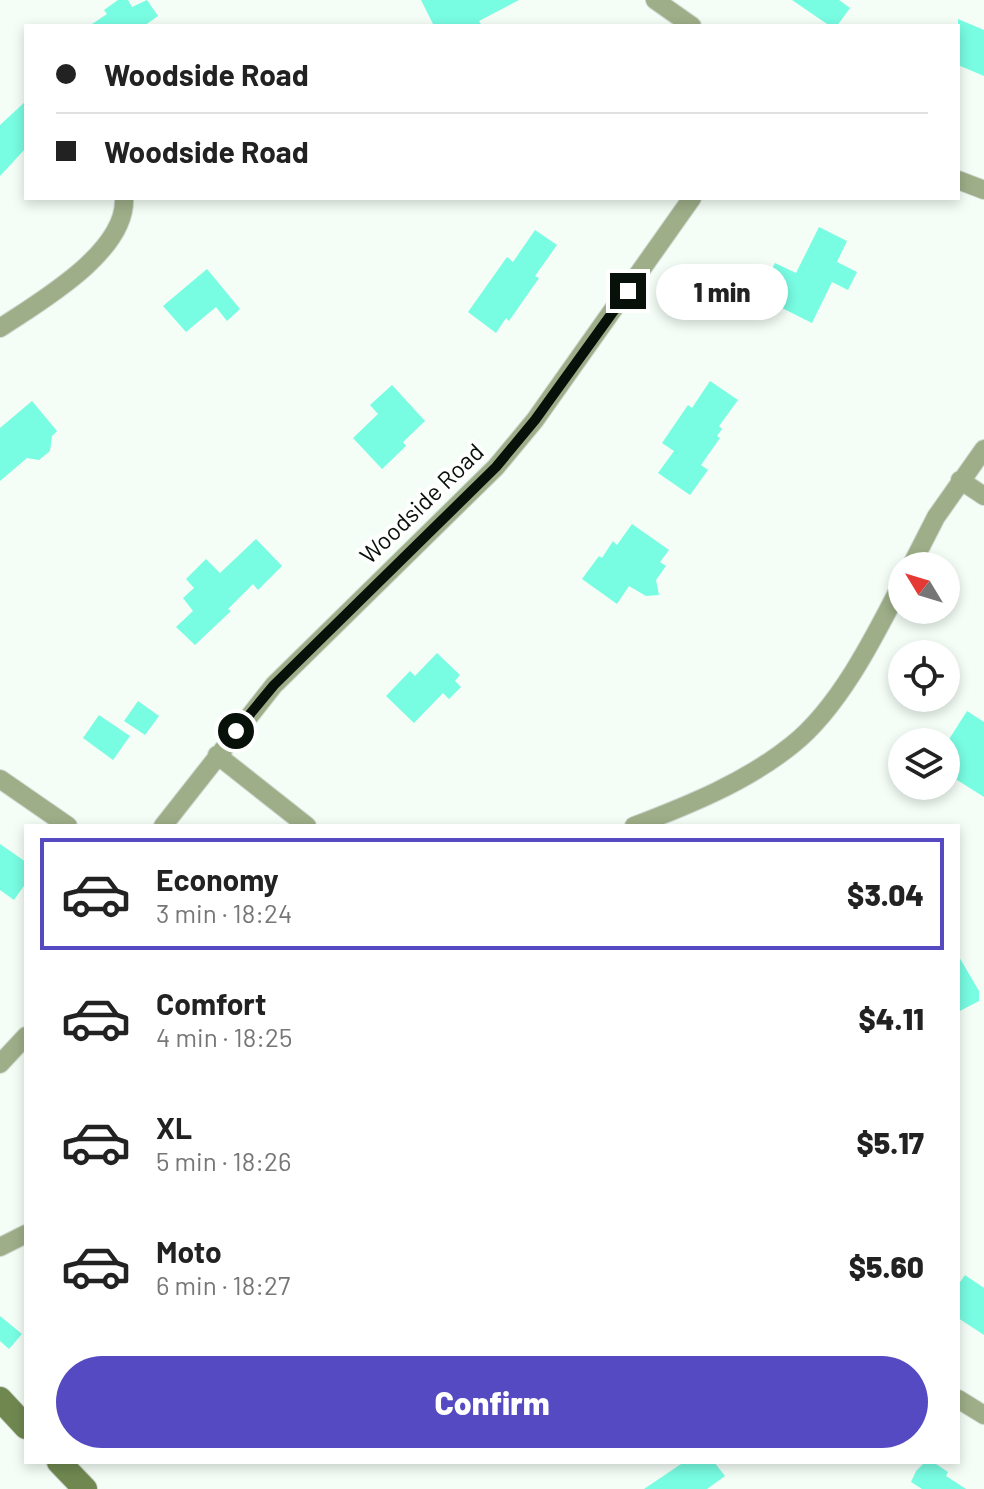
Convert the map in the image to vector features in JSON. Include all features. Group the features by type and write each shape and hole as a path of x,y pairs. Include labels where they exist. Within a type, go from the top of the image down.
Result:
{"street":[{"path":"655,0 689,24"},
{"path":"960,181 984,190"},
{"path":"0,328 89,266 117,227 124,200"},
{"name":"Woodside Road","path":"165,824 274,685 496,467 535,420 691,200"},
{"path":"918,552 960,480 981,458"},
{"path":"960,480 984,496"},
{"path":"639,824 686,806 754,772 792,745 813,725 868,651 888,611"},
{"path":"217,755 304,824"},
{"path":"0,779 65,824"},
{"path":"0,1064 24,1038"},
{"path":"0,1247 24,1235"},
{"path":"0,1399 24,1425"},
{"path":"960,1400 984,1415"},
{"path":"61,1464 85,1489"}],"building":[{"path":"118,0 128,0 132,7 147,0 158,16 147,24 92,24 107,14 104,10"},
{"path":"421,0 519,0 479,21 481,24 433,24"},
{"path":"792,0 839,0 850,8 838,24 827,24"},
{"path":"958,19 984,30 984,76 960,66"},
{"path":"24,103 24,150 0,176 0,125"},
{"path":"819,227 847,241 837,262 857,272 848,290 832,282 812,323 758,296 775,263 796,273"},
{"path":"535,230 557,245 535,276 539,278 509,321 506,318 496,333 468,312 507,257 513,262"},
{"path":"207,269 240,309 227,321 216,307 186,332 163,306"},
{"path":"710,381 738,400 719,426 722,429 717,436 720,438 701,465 708,470 690,495 658,473 674,451 662,443 688,405 692,408"},
{"path":"392,385 425,421 403,442 406,446 382,469 353,438 378,414 370,405"},
{"path":"32,401 57,431 52,436 50,451 39,460 27,458 0,481 0,428"},
{"path":"632,524 669,550 660,562 666,566 656,580 659,595 646,596 629,586 617,604 582,579 613,541 617,545"},
{"path":"256,539 282,566 258,590 253,584 228,609 231,611 195,645 176,627 193,611 183,598 194,588 186,579 206,559 220,573"},
{"path":"437,653 460,675 455,681 461,687 449,699 443,693 414,723 386,696 410,671 415,676"},
{"path":"138,701 159,716 145,735 124,721"},
{"path":"967,711 984,722 984,797 960,782 960,728 956,728"},
{"path":"99,715 130,736 113,760 83,738"},
{"path":"0,844 24,861 24,886 14,900 0,890"},
{"path":"960,958 979,991 979,1001 960,1011"},
{"path":"965,1275 984,1288 984,1335 960,1319 960,1282"},
{"path":"0,1316 22,1334 9,1349 0,1341"},
{"path":"681,1464 716,1464 725,1476 707,1489 644,1489"},
{"path":"923,1464 936,1464 948,1472 946,1476 966,1489 922,1489 911,1482"}],"route":[{"path":"236,731 274,685 496,467 535,420 628,291"}]}
